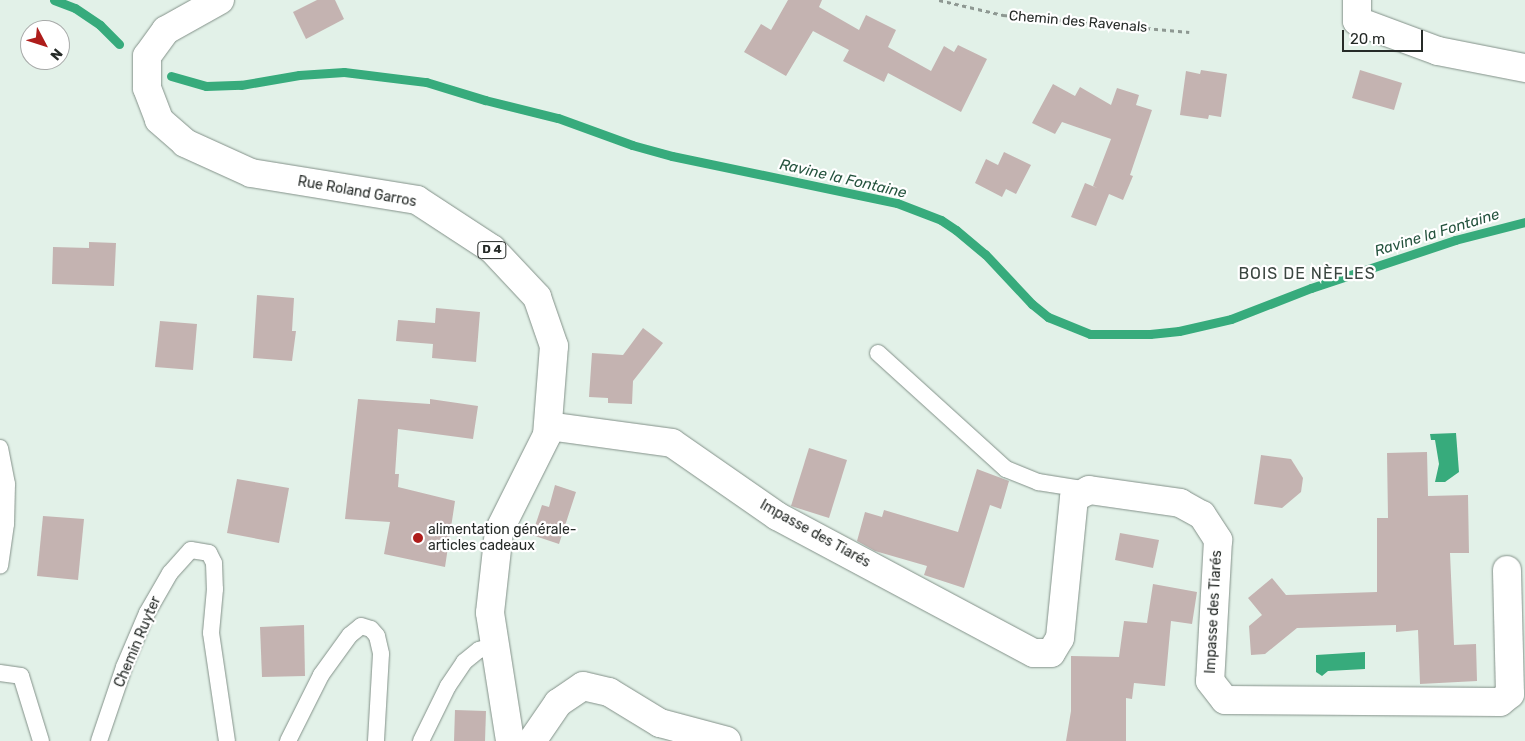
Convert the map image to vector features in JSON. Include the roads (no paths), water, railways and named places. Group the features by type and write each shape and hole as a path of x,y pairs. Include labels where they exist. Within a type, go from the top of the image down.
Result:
{"street":[{"name":"Rue Roland Garros","path":"220,0 166,30 147,56 147,88 159,120 185,143 252,173 417,200 492,249 537,297 554,346 547,435 499,531 490,613 510,741"},
{"path":"1356,0 1357,21 1438,51 1525,68"},
{"name":"Impasse des Tiarés","path":"548,426 672,443 777,516 1034,653 1051,653 1060,638 1074,498 1089,490 1180,503 1202,515 1218,540 1210,681 1225,700 1500,702 1510,694 1507,570"},
{"path":"532,741 558,704 584,686 609,692 660,723 727,741"}],"lane":[{"path":"878,353 1006,469 1038,482 1089,490"},
{"path":"0,448 7,484 6,524 0,566"},
{"name":"Chemin Ruyter","path":"99,741 124,667 147,613 170,573 191,550 209,553 214,563 215,589 211,633 227,741"},
{"path":"288,741 321,675 350,634 361,626 371,629 378,636 381,654 376,741"},
{"path":"421,741 448,686 464,662 479,650 495,645"},
{"path":"0,673 21,676 41,741"}],"waterway":[{"name":"Ravine la Fontaine","path":"54,0 75,8 100,25 119,44"},
{"name":"Ravine la Fontaine","path":"171,76 206,86 241,85 299,75 344,72 426,82 485,100 558,118 632,145 672,156 897,203 941,220 956,230 985,254 1032,304 1048,317 1090,334 1150,334 1179,331 1231,319 1311,288 1455,240 1525,222"}],"place":[{"name":"alimentation générale- articles cadeaux","path":"418,538"}],"district":[{"name":"BOIS DE NÈFLES","path":"1307,274"}]}
